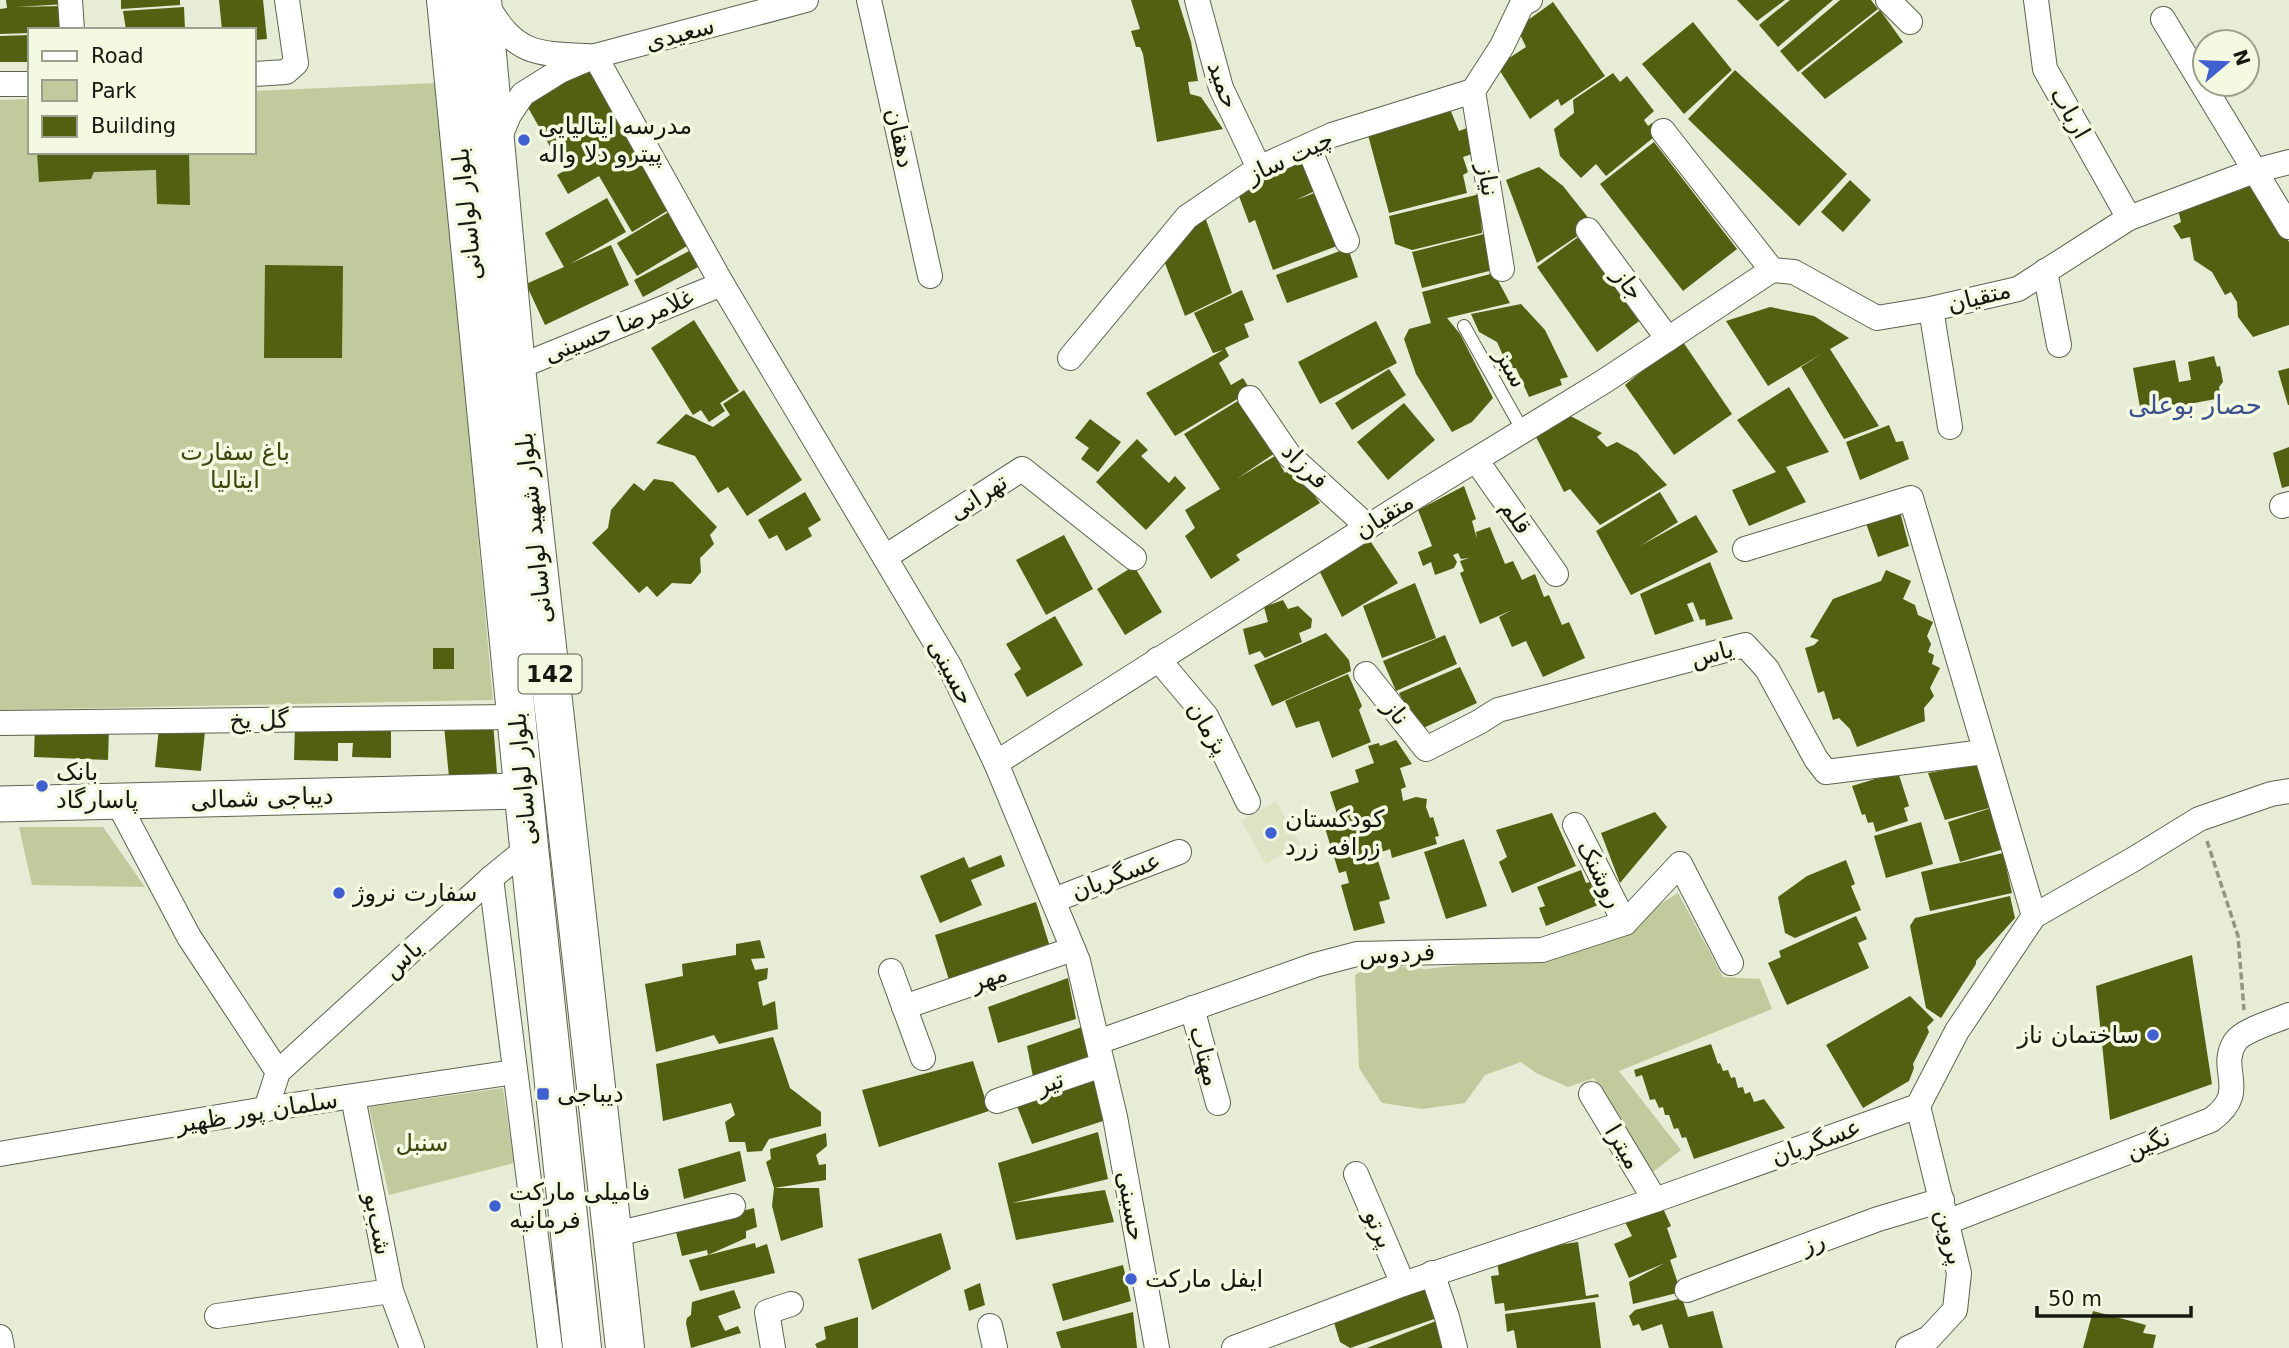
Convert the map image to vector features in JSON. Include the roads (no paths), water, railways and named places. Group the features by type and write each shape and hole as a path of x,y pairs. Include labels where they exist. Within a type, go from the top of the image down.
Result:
{"main road":[{"name":"بلوار لواسانی","path":"446,0 529,847 582,1348"},
{"name":"بلوار شهید لواسانی","path":"483,0 516,368 625,1348"},
{"name":"دیباجی شمالی","path":"0,804 524,791"}],"street":[{"path":"70,0 72,28"},
{"path":"256,74 286,72 296,63 287,0"},
{"name":"سعیدی","path":"483,0 500,28 528,48 548,54 595,56"},
{"name":"سعیدی","path":"496,145 509,115 523,94 546,78 595,56 806,0"},
{"name":"دهقان","path":"869,0 930,276"},
{"name":"حمید","path":"1197,0 1221,88 1259,167"},
{"path":"1888,0 1910,22"},
{"name":"ارباب","path":"2036,0 2045,69 2129,218"},
{"path":"1473,91 1502,46 1524,1"},
{"path":"2163,19 2289,227"},
{"name":"حسینی","path":"595,56 722,285 950,667 996,763 1073,949 1115,1117 1157,1348"},
{"path":"0,84 28,84"},
{"name":"چیت ساز","path":"1070,358 1187,217 1259,167 1332,135 1473,91"},
{"name":"نیاز","path":"1473,91 1502,269"},
{"path":"1663,131 1772,270"},
{"path":"1308,146 1346,241"},
{"name":"متقیان","path":"996,763 1368,527 1603,382 1772,270 1794,272 1877,318 1931,309 2018,289 2129,218 2254,171 2289,162"},
{"name":"جاز","path":"1588,230 1668,339"},
{"path":"2045,271 2059,345"},
{"name":"غلامرضا حسینی","path":"516,368 722,285"},
{"path":"1931,309 1950,427"},
{"name":"فرزاد","path":"1250,398 1289,455 1368,527"},
{"name":"قلم","path":"1476,460 1556,574"},
{"name":"تهرانی","path":"885,557 1023,469 1134,558"},
{"path":"1745,549 1911,498 2034,916"},
{"name":"یاس","path":"1426,749 1498,710 1745,645 1767,669 1816,759 1826,772 1984,752"},
{"name":"پژمان","path":"1158,659 1206,716 1248,802"},
{"name":"ناز","path":"1366,674 1426,749"},
{"name":"گل یخ","path":"0,723 518,717"},
{"path":"1918,1105 1957,1031 2034,916 2199,819 2271,794 2289,791"},
{"path":"118,803 189,937 278,1072 266,1110"},
{"name":"روشنک","path":"1575,825 1625,923"},
{"name":"یاس","path":"278,1072 491,878 529,847"},
{"name":"عسگریان","path":"1054,900 1179,852"},
{"name":"فردوس","path":"1100,1053 1192,1009 1315,965 1357,954 1542,950 1625,923 1680,864 1731,963"},
{"path":"491,878 550,1348"},
{"name":"مهر","path":"904,1007 1073,949"},
{"path":"891,971 923,1058"},
{"name":"مهتاب","path":"1192,1009 1218,1103"},
{"name":"نگین","path":"1944,1211 2211,1120 2225,1110 2231,1097 2230,1059 2235,1042 2246,1033 2289,1016"},
{"name":"تیر","path":"997,1101 1100,1053"},
{"name":"سلمان پور ظهیر","path":"0,1154 514,1072"},
{"name":"میترا","path":"1591,1094 1655,1200"},
{"name":"شب‌بو","path":"353,1097 391,1291 412,1348"},
{"name":"عسگریان","path":"1234,1348 1432,1273 1655,1200 1918,1105"},
{"name":"پروین","path":"1908,1348 1929,1338 1955,1310 1959,1273 1918,1105"},
{"name":"پرتو","path":"1356,1174 1402,1284"},
{"path":"612,1235 733,1206"},
{"name":"رز","path":"1687,1290 1878,1219 1944,1211"},
{"path":"1432,1273 1455,1348"},
{"path":"217,1316 391,1291"},
{"path":"773,1348 767,1312 791,1304"},
{"path":"0,1337 2,1348"}],"lane":[{"name":"سبز","path":"1464,326 1523,431"}],"place":[{"name":"مدرسه ایتالیایی پیترو دلا واله","path":"524,140"},
{"name":"بانک پاسارگاد","path":"42,786"},
{"name":"کودکستان زرافه زرد","path":"1271,833"},
{"name":"سفارت نروژ","path":"339,893"},
{"name":"ساختمان ناز","path":"2153,1035"},
{"name":"دیباجی","path":"543,1094"},
{"name":"فامیلی مارکت فرمانیه","path":"495,1206"},
{"name":"ایفل مارکت","path":"1131,1279"}],"district":[{"name":"حصار بوعلی","path":"2195,405"}],"park label":[{"name":"باغ سفارت ایتالیا","path":"235,466"},
{"name":"سنبل","path":"422,1143"}]}
